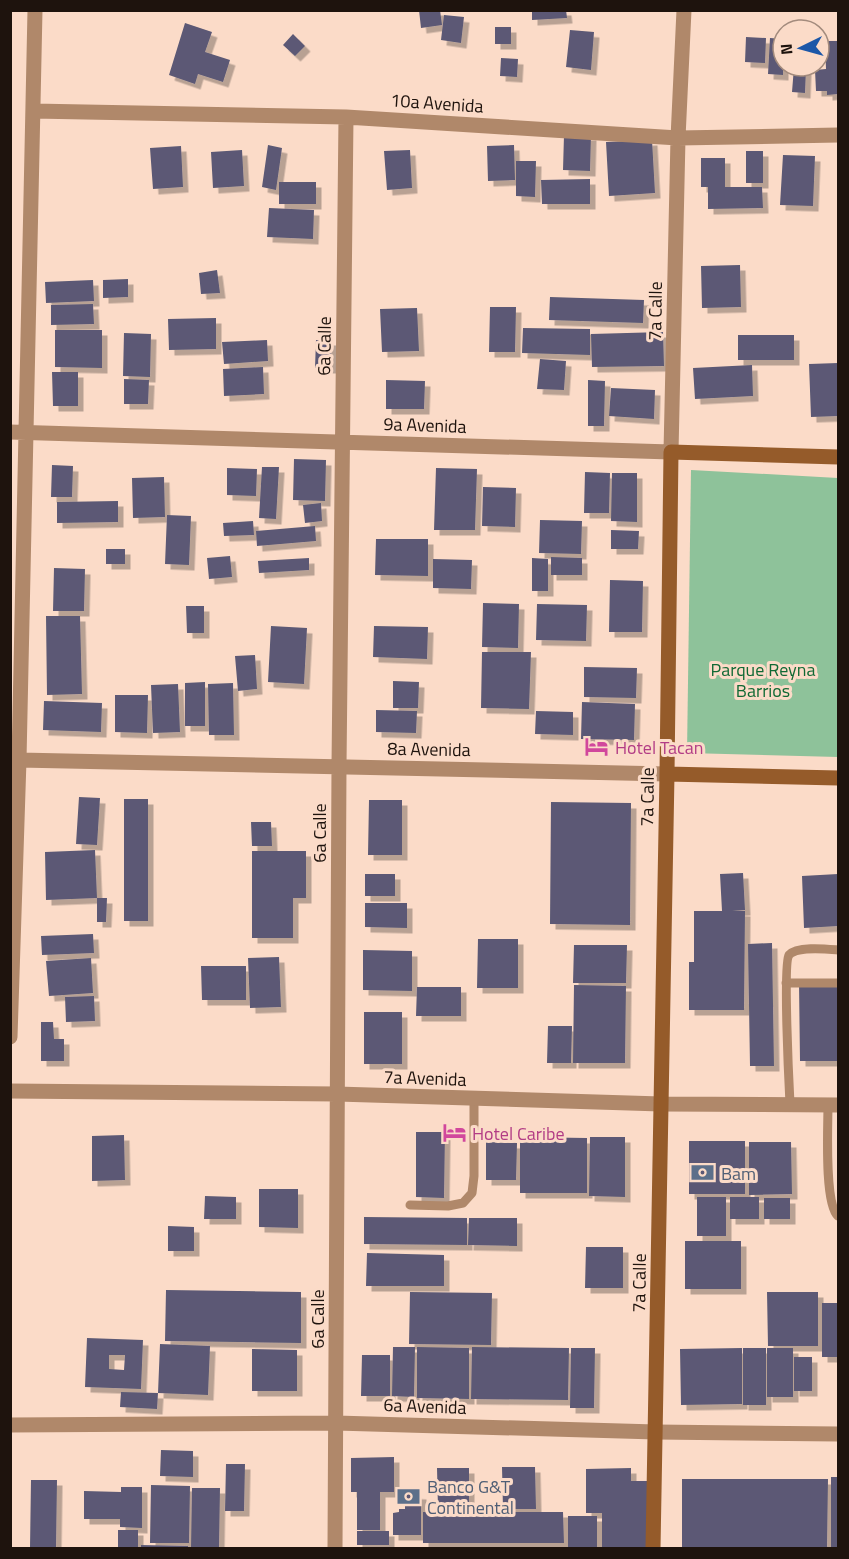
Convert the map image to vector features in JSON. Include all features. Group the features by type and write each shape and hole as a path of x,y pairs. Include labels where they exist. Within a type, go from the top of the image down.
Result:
{"street":[{"path":"10,1037 19,760 15,692 18,432 33,111 35,10"},
{"name":"7a Calle","path":"653,1548 671,452 678,138 684,10"},
{"name":"10a Avenida","path":"33,111 346,117 678,138 838,135"},
{"name":"6a Calle","path":"335,1548 339,766 346,117"},
{"name":"9a Avenida","path":"18,432 838,457"},
{"name":"8a Avenida","path":"19,760 838,778"},
{"name":"7a Avenida","path":"10,1091 337,1094 661,1104 833,1105"},
{"name":"6a Avenida","path":"10,1425 336,1423 656,1432 838,1434"}],"lane":[{"path":"790,1104 787,959 790,954 799,950 838,950"},
{"path":"786,983 838,983"},
{"path":"410,1205 448,1206 463,1203 471,1193 474,1176 474,1099"},
{"path":"833,1105 829,1185 831,1202 838,1216"}],"green space":[{"name":"Parque Reyna Barrios","path":"691,470 838,478 838,757 687,753"}],"building":[{"path":"419,10 440,10 442,25 421,28"},
{"path":"532,10 566,10 567,18 532,20"},
{"path":"444,15 464,17 461,43 441,40"},
{"path":"185,23 212,32 205,52 230,60 223,82 198,74 195,84 169,75"},
{"path":"495,27 511,27 511,44 495,44"},
{"path":"570,30 594,32 591,70 566,67"},
{"path":"293,34 305,46 295,56 283,45"},
{"path":"746,37 766,38 765,63 745,62"},
{"path":"770,38 771,74 768,74"},
{"path":"831,41 838,41 838,94 827,95 827,91 816,91 815,78 831,78"},
{"path":"501,58 518,59 517,77 500,76"},
{"path":"793,78 806,78 805,93 792,92"},
{"path":"564,135 591,135 590,171 563,170"},
{"path":"652,140 655,193 609,196 606,142"},
{"path":"268,145 282,148 276,190 262,187"},
{"path":"514,145 515,180 488,181 487,146"},
{"path":"181,146 183,187 153,189 150,148"},
{"path":"242,150 244,186 213,188 211,152"},
{"path":"410,150 412,188 387,190 384,151"},
{"path":"746,151 763,151 763,183 746,183"},
{"path":"783,155 815,156 813,206 780,205"},
{"path":"701,158 725,158 725,187 762,187 763,208 708,209 708,187 701,187"},
{"path":"516,161 536,161 535,197 516,196"},
{"path":"590,179 590,204 542,204 541,180"},
{"path":"279,182 316,182 316,204 279,204"},
{"path":"269,208 314,210 313,239 267,237"},
{"path":"740,265 741,307 702,308 701,266"},
{"path":"217,270 220,293 201,294 199,273"},
{"path":"128,279 128,297 103,298 103,280"},
{"path":"93,280 94,301 46,303 45,282"},
{"path":"550,297 644,300 643,323 549,320"},
{"path":"93,304 94,324 51,325 51,305"},
{"path":"490,307 516,307 515,352 489,352"},
{"path":"417,308 419,351 382,352 380,309"},
{"path":"216,318 216,349 169,350 168,319"},
{"path":"523,328 590,329 590,355 522,353"},
{"path":"55,330 102,330 102,368 55,367"},
{"path":"663,332 664,366 592,367 591,334"},
{"path":"124,333 151,334 150,377 123,376"},
{"path":"738,335 794,335 794,360 738,360"},
{"path":"267,340 268,361 224,364 222,342"},
{"path":"316,340 331,340 331,368 315,368"},
{"path":"540,359 566,361 564,390 537,389"},
{"path":"838,363 838,416 811,417 809,364"},
{"path":"752,365 753,396 695,399 693,368"},
{"path":"263,367 264,394 224,396 223,369"},
{"path":"52,372 78,372 78,406 53,406"},
{"path":"124,379 149,380 148,404 124,404"},
{"path":"386,380 425,381 424,409 386,409"},
{"path":"588,380 605,381 604,426 588,426"},
{"path":"611,388 655,390 654,419 609,416"},
{"path":"294,459 326,460 325,501 293,500"},
{"path":"52,465 73,466 72,497 51,497"},
{"path":"262,467 279,467 276,519 259,518"},
{"path":"227,468 257,469 256,496 227,495"},
{"path":"436,468 477,469 475,530 434,530"},
{"path":"585,472 610,473 609,513 584,513"},
{"path":"612,473 637,473 637,522 611,521"},
{"path":"164,477 165,517 133,518 132,478"},
{"path":"483,487 516,488 515,527 482,526"},
{"path":"118,501 118,522 57,523 57,502"},
{"path":"321,503 322,521 305,523 303,505"},
{"path":"167,515 191,516 189,565 165,564"},
{"path":"540,520 582,521 581,554 539,553"},
{"path":"253,521 254,535 224,536 223,523"},
{"path":"315,526 316,541 257,546 256,531"},
{"path":"611,530 639,531 638,549 611,549"},
{"path":"376,539 428,539 428,576 375,575"},
{"path":"106,549 125,549 125,564 106,564"},
{"path":"230,556 232,577 209,579 207,558"},
{"path":"551,557 582,558 582,575 551,575"},
{"path":"309,558 309,570 259,573 258,561"},
{"path":"532,558 548,559 548,591 532,591"},
{"path":"433,559 472,560 471,589 433,588"},
{"path":"54,568 85,569 84,611 53,611"},
{"path":"610,580 643,581 642,632 609,632"},
{"path":"483,603 519,604 518,648 482,647"},
{"path":"537,604 587,605 586,641 536,640"},
{"path":"186,606 204,606 204,633 187,633"},
{"path":"46,616 80,616 82,694 47,695"},
{"path":"271,626 307,628 304,684 268,682"},
{"path":"374,626 428,627 427,659 373,657"},
{"path":"482,652 531,652 529,709 481,708"},
{"path":"255,655 257,689 238,691 235,656"},
{"path":"584,667 637,668 636,698 584,697"},
{"path":"393,681 419,682 418,708 393,708"},
{"path":"205,682 205,726 185,726 185,683"},
{"path":"233,683 234,735 209,735 208,684"},
{"path":"178,684 180,732 153,733 151,685"},
{"path":"115,695 148,695 147,733 115,732"},
{"path":"44,701 102,703 101,732 43,730"},
{"path":"582,702 635,704 634,740 581,739"},
{"path":"376,710 417,711 416,733 376,732"},
{"path":"536,711 573,712 573,735 535,734"},
{"path":"79,797 100,798 97,845 76,844"},
{"path":"124,799 148,799 148,921 124,921"},
{"path":"369,800 402,800 402,855 368,855"},
{"path":"551,802 631,803 630,925 550,924"},
{"path":"251,822 271,822 272,846 252,846"},
{"path":"95,850 97,898 46,900 45,852"},
{"path":"252,851 306,851 306,898 293,898 293,938 252,938"},
{"path":"743,873 745,910 732,911 745,911 744,1010 689,1010 689,962 694,962 694,911 722,911 720,874"},
{"path":"365,874 395,874 395,896 365,896"},
{"path":"838,874 838,926 804,928 802,876"},
{"path":"97,898 107,898 106,922 97,922"},
{"path":"365,903 407,903 407,928 365,927"},
{"path":"93,934 94,953 42,955 41,936"},
{"path":"478,939 518,939 518,988 477,988"},
{"path":"772,943 774,1066 750,1066 748,944"},
{"path":"574,945 627,945 626,983 573,983"},
{"path":"363,950 412,951 412,991 363,990"},
{"path":"279,957 281,1007 250,1008 248,958"},
{"path":"91,958 93,993 49,996 46,961"},
{"path":"201,966 246,966 246,1000 202,1000"},
{"path":"838,981 838,1061 800,1061 799,982"},
{"path":"574,985 626,986 625,1063 573,1063"},
{"path":"417,987 461,987 461,1016 416,1016"},
{"path":"94,996 95,1021 66,1022 65,997"},
{"path":"364,1012 402,1012 402,1064 364,1064"},
{"path":"41,1022 53,1022 54,1039 64,1039 64,1061 41,1061"},
{"path":"548,1026 572,1026 571,1063 547,1063"},
{"path":"416,1132 445,1132 444,1198 416,1197"},
{"path":"124,1135 125,1180 92,1181 92,1136"},
{"path":"520,1137 587,1138 587,1193 520,1193"},
{"path":"590,1137 625,1137 625,1197 589,1196"},
{"path":"689,1141 745,1141 745,1194 689,1194"},
{"path":"486,1142 517,1143 516,1180 486,1180"},
{"path":"749,1142 791,1142 792,1194 749,1195"},
{"path":"259,1189 298,1189 298,1228 259,1227"},
{"path":"205,1196 236,1197 236,1219 204,1219"},
{"path":"697,1197 726,1197 726,1236 697,1236"},
{"path":"730,1197 759,1197 759,1219 730,1219"},
{"path":"764,1198 790,1198 790,1219 764,1219"},
{"path":"364,1217 467,1218 467,1245 364,1244"},
{"path":"469,1218 517,1218 517,1246 468,1245"},
{"path":"168,1226 194,1227 194,1251 168,1251"},
{"path":"685,1241 741,1241 741,1289 685,1289"},
{"path":"586,1247 623,1247 623,1288 585,1288"},
{"path":"367,1253 444,1255 444,1286 366,1286"},
{"path":"166,1290 301,1292 301,1343 165,1341"},
{"path":"410,1292 492,1293 491,1345 409,1344"},
{"path":"767,1292 818,1292 818,1346 768,1346"},
{"path":"822,1303 838,1303 838,1357 822,1357"},
{"path":"87,1338 143,1340 141,1389 85,1387","holes":["109,1355 125,1355 124,1370 109,1369"]},
{"path":"160,1344 210,1346 208,1395 158,1393"},
{"path":"393,1347 415,1347 414,1397 392,1396"},
{"path":"417,1347 469,1348 469,1399 417,1398"},
{"path":"472,1347 569,1348 568,1400 471,1399"},
{"path":"571,1348 595,1348 594,1408 570,1408"},
{"path":"742,1348 742,1404 681,1405 680,1349"},
{"path":"743,1348 766,1348 766,1405 743,1405"},
{"path":"767,1348 793,1348 793,1397 767,1397"},
{"path":"252,1349 297,1350 297,1391 252,1391"},
{"path":"362,1355 390,1355 390,1396 361,1396"},
{"path":"794,1357 812,1357 812,1391 794,1391"},
{"path":"121,1392 158,1393 157,1409 120,1407"},
{"path":"161,1450 193,1451 193,1477 160,1476"},
{"path":"394,1457 394,1492 380,1492 380,1530 357,1530 357,1492 351,1492 351,1458"},
{"path":"226,1464 245,1464 244,1511 225,1511"},
{"path":"502,1467 535,1467 536,1509 503,1509"},
{"path":"437,1468 469,1468 469,1509 438,1509"},
{"path":"631,1468 631,1481 647,1481 647,1548 602,1548 602,1513 586,1513 586,1469"},
{"path":"831,1477 838,1477 838,1548 831,1548"},
{"path":"682,1479 828,1479 827,1548 682,1548"},
{"path":"31,1480 57,1480 56,1548 30,1548"},
{"path":"151,1485 190,1486 189,1543 150,1543"},
{"path":"121,1487 142,1487 142,1528 120,1527 120,1519 84,1519 84,1491 121,1492"},
{"path":"192,1488 220,1488 219,1548 191,1548"},
{"path":"405,1493 421,1494 421,1535 393,1535 393,1513 399,1512 399,1509 405,1509"},
{"path":"423,1512 563,1512 564,1543 423,1543"},
{"path":"568,1516 597,1516 597,1548 568,1548"},
{"path":"118,1530 138,1530 138,1548 118,1548"},
{"path":"357,1531 389,1531 389,1545 357,1545"},
{"path":"141,1545 188,1546 188,1548 141,1548"}],"place":[{"name":"Hotel Tacan","path":"597,747"},
{"name":"Hotel Caribe","path":"454,1133"},
{"name":"Bam","path":"703,1173"},
{"name":"Banco G&T Continental","path":"409,1496"}]}
